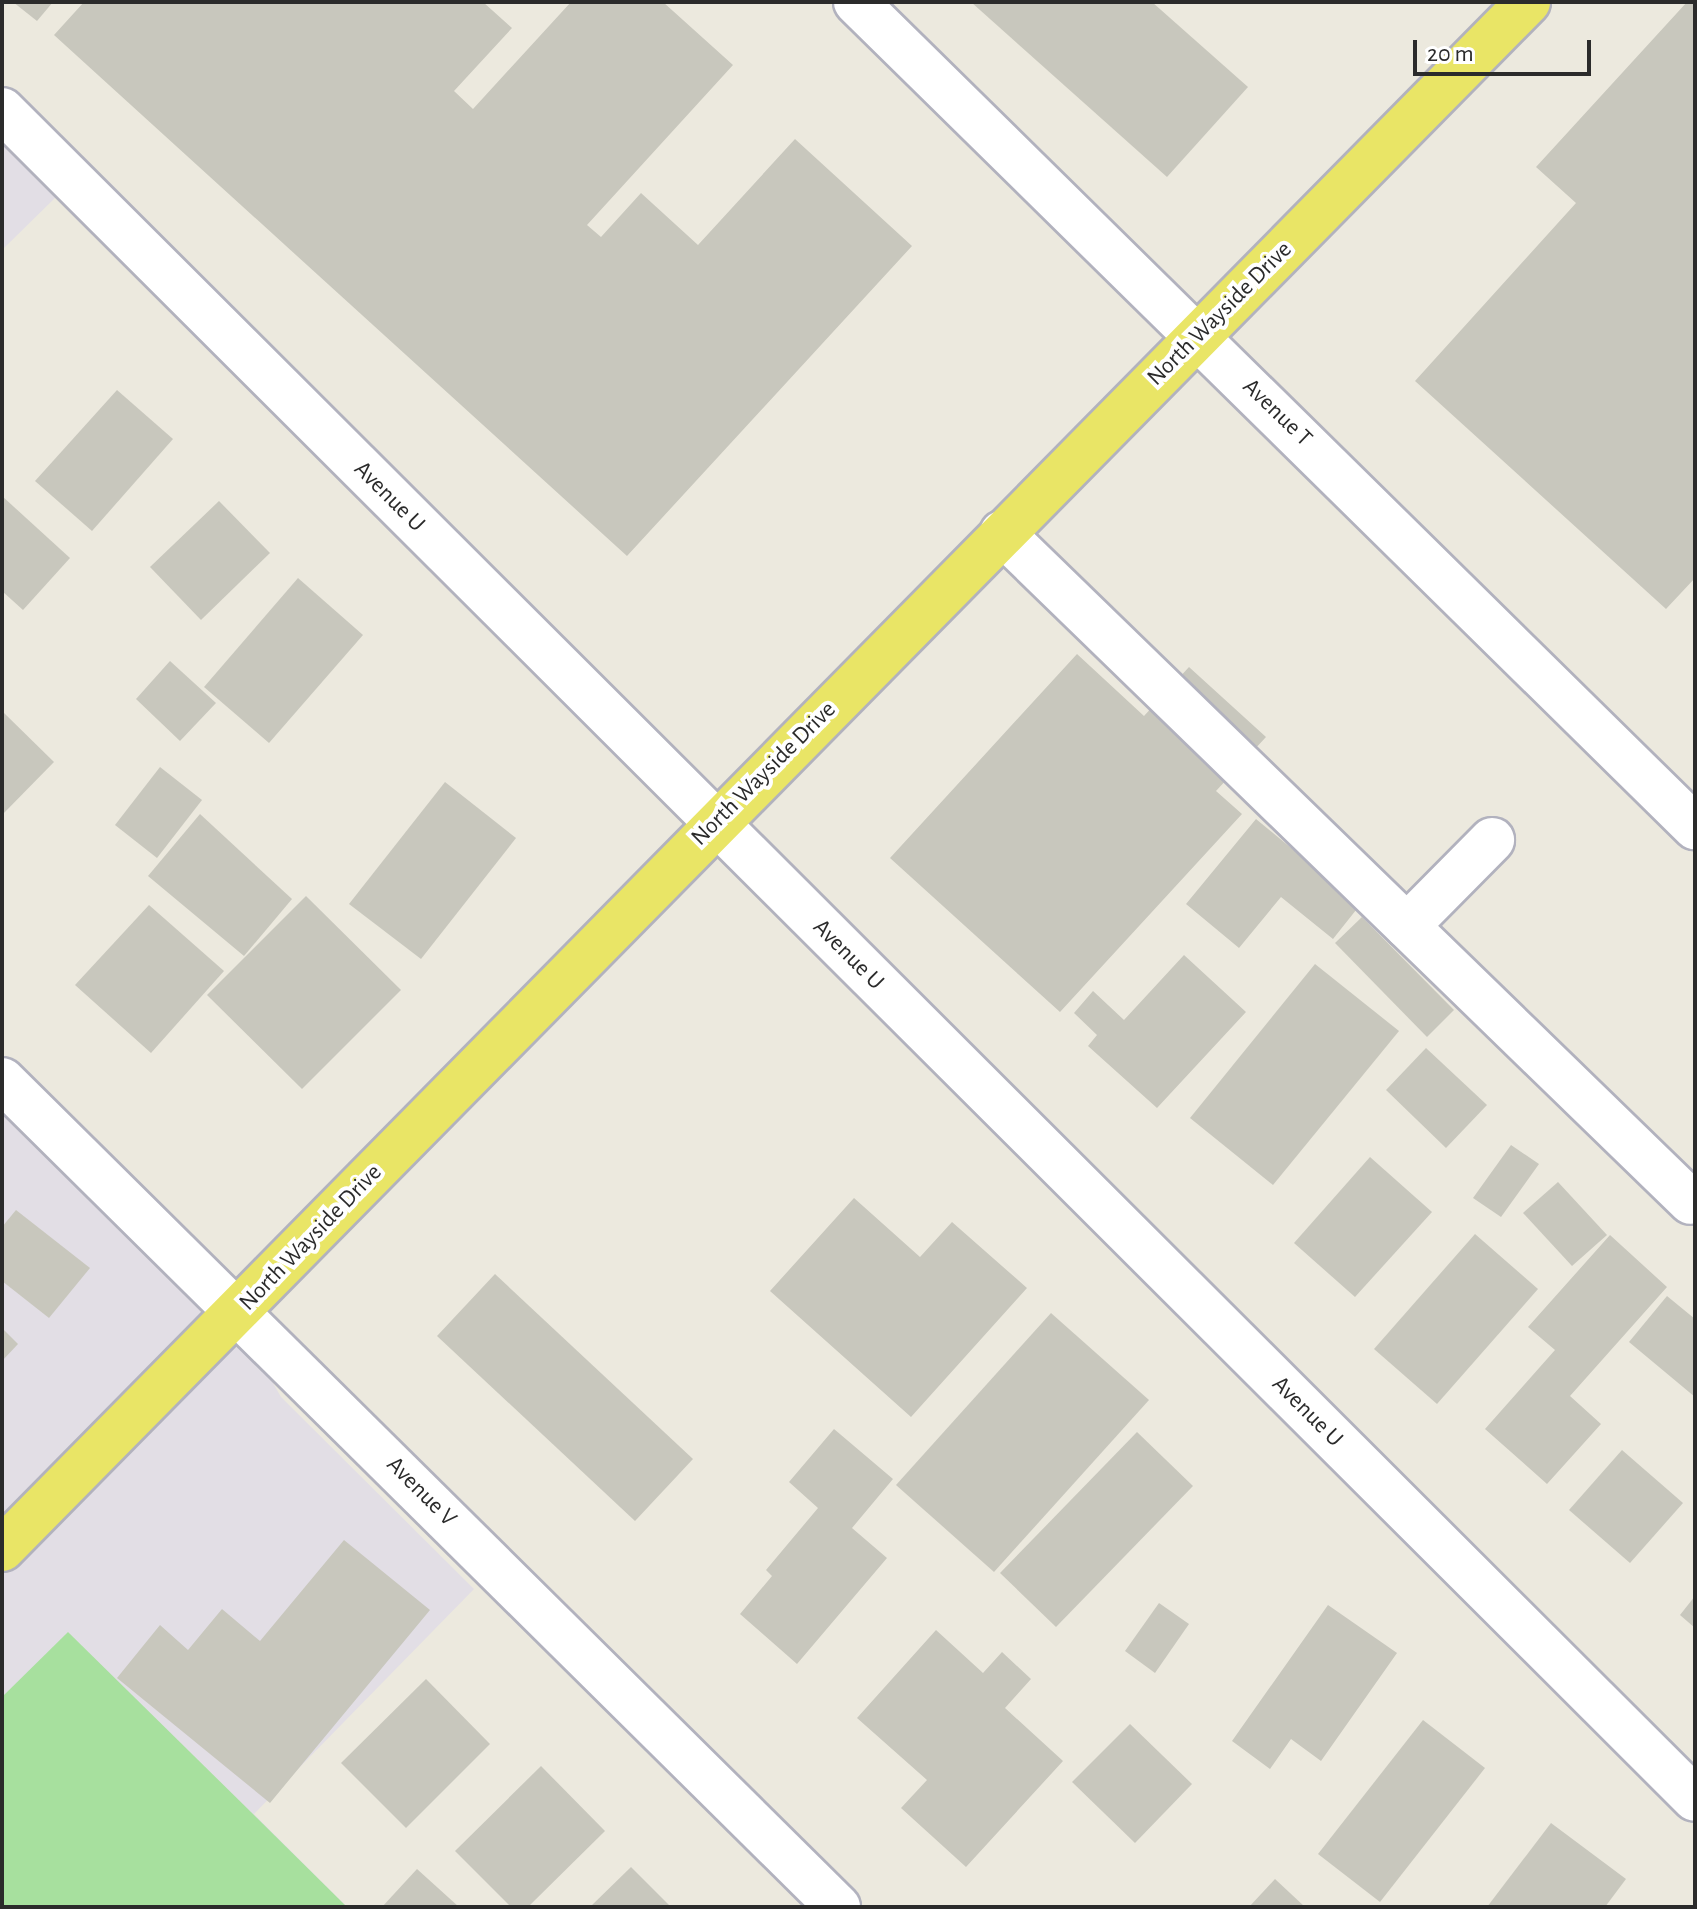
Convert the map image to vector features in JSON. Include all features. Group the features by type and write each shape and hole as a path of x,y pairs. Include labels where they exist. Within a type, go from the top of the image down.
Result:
{"main road":[{"name":"North Wayside Drive","path":"2,1549 1528,2"}],"street":[{"name":"Avenue T","path":"876,9 1198,337 1695,827"},
{"name":"Avenue U","path":"2,110 1695,1799"},
{"path":"1002,533 1691,1202"},
{"path":"1407,926 1492,840"},
{"name":"Avenue V","path":"2,1080 838,1907"}],"shaded area":[{"path":"2,141 57,196 2,250"},
{"path":"2,1054 196,1248 281,1397 474,1589 254,1814 347,1907 2,1907"}],"green space":[{"path":"68,1632 347,1907 2,1907 2,1697"}],"building":[{"path":"13,2 53,2 37,21"},
{"path":"84,2 483,2 512,28 454,91 473,109 571,2 663,2 733,65 587,225 601,237 641,193 698,245 795,139 912,246 627,556 54,35"},
{"path":"971,2 1152,2 1248,87 1167,177"},
{"path":"1687,2 1695,2 1695,578 1666,609 1415,381 1576,203 1536,167"},
{"path":"117,390 173,439 92,531 35,481"},
{"path":"2,496 70,558 23,610 2,591"},
{"path":"219,501 270,553 201,620 150,567"},
{"path":"298,578 363,635 269,743 204,687"},
{"path":"1077,654 1144,716 1189,667 1266,737 1216,791 1242,814 1060,1012 890,858"},
{"path":"170,661 216,703 180,741 136,699"},
{"path":"2,711 54,762 2,815"},
{"path":"160,767 202,800 157,858 115,825"},
{"path":"445,782 516,838 421,959 349,904"},
{"path":"200,814 292,899 244,956 148,876"},
{"path":"1256,819 1360,905 1333,939 1281,897 1239,948 1186,904"},
{"path":"306,896 401,990 302,1089 207,995"},
{"path":"149,905 224,971 151,1053 75,985"},
{"path":"1362,917 1454,1010 1427,1037 1335,943"},
{"path":"1184,955 1246,1012 1157,1108 1088,1046 1097,1035 1074,1013 1093,991 1124,1020"},
{"path":"1315,964 1399,1031 1273,1185 1190,1118"},
{"path":"1426,1048 1487,1105 1446,1148 1386,1090"},
{"path":"1511,1145 1539,1164 1501,1217 1473,1198"},
{"path":"1370,1157 1432,1212 1355,1297 1294,1243"},
{"path":"1558,1182 1607,1235 1572,1266 1523,1213"},
{"path":"854,1198 920,1257 952,1222 1027,1288 911,1417 770,1291"},
{"path":"16,1210 90,1268 49,1318 2,1281 2,1227"},
{"path":"1475,1234 1538,1289 1437,1404 1374,1349"},
{"path":"1610,1235 1667,1287 1570,1396 1601,1424 1547,1484 1485,1429 1555,1350 1528,1327"},
{"path":"495,1274 693,1459 635,1521 437,1336"},
{"path":"1667,1296 1695,1319 1695,1397 1629,1342"},
{"path":"1051,1313 1149,1400 994,1572 896,1485"},
{"path":"2,1328 18,1344 2,1361"},
{"path":"834,1429 893,1479 852,1528 887,1558 797,1664 740,1614 772,1576 766,1570 818,1508 789,1482"},
{"path":"1137,1432 1193,1486 1056,1627 1000,1573"},
{"path":"1622,1450 1683,1503 1630,1563 1569,1510"},
{"path":"344,1540 430,1610 270,1803 117,1678 160,1625 188,1650 222,1609 260,1641"},
{"path":"1695,1596 1695,1628 1680,1615"},
{"path":"1159,1603 1189,1624 1155,1673 1125,1651"},
{"path":"1328,1605 1397,1653 1321,1761 1291,1739 1270,1769 1232,1741"},
{"path":"936,1630 983,1673 1002,1652 1031,1679 1005,1708 1063,1761 966,1867 901,1808 927,1780 857,1718"},
{"path":"426,1679 490,1744 406,1828 341,1763"},
{"path":"1423,1720 1485,1768 1380,1902 1318,1854"},
{"path":"1130,1724 1192,1784 1135,1843 1072,1782"},
{"path":"541,1766 605,1831 528,1907 511,1907 455,1851"},
{"path":"1551,1823 1626,1879 1605,1907 1487,1907"},
{"path":"631,1867 671,1907 590,1907"},
{"path":"417,1869 459,1907 382,1907"},
{"path":"1275,1879 1305,1907 1249,1907"}]}
